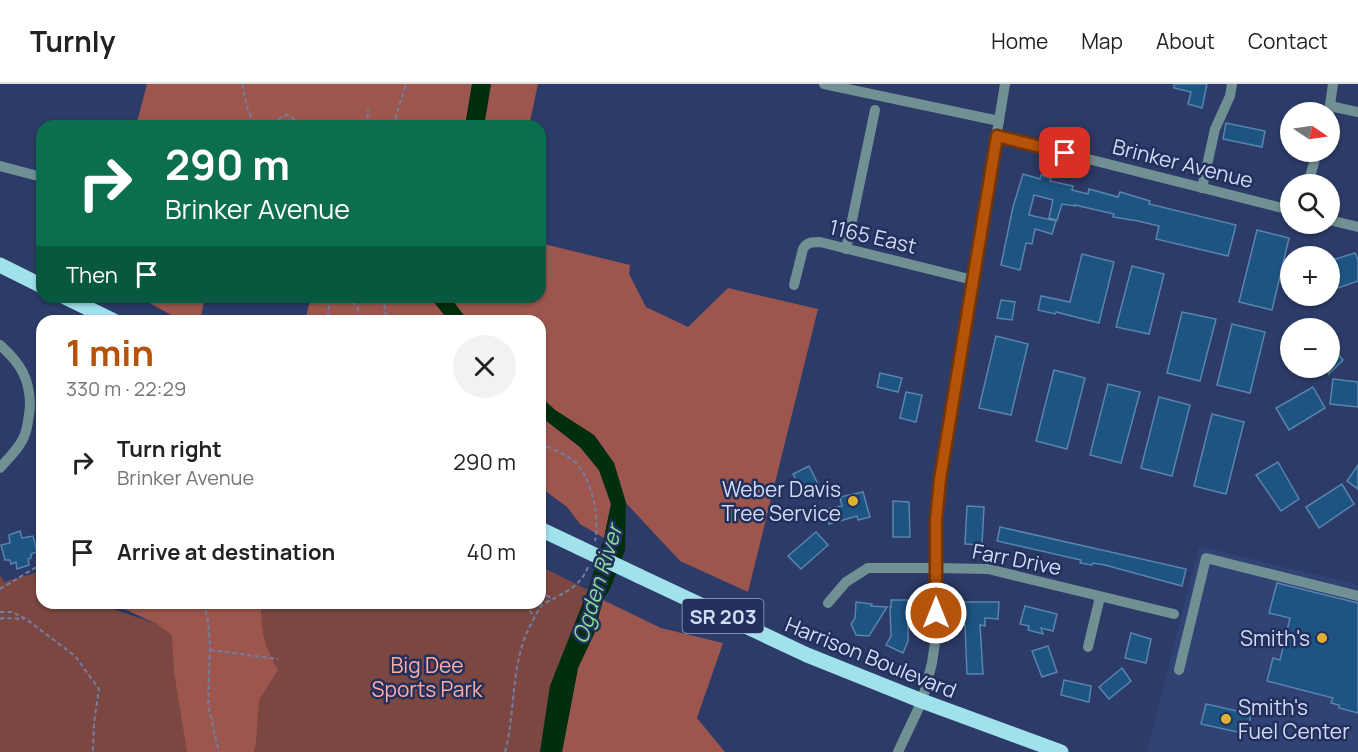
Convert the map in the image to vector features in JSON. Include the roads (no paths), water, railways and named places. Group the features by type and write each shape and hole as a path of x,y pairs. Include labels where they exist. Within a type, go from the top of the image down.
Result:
{"main road":[{"path":"0,265 36,283"},
{"path":"77,303 102,315"},
{"name":"Harrison Boulevard","path":"546,532 784,645 1061,752"}],"street":[{"path":"824,84 999,121"},
{"path":"898,752 922,700 932,663 936,636 936,521 940,479 1005,84"},
{"path":"1202,188 1215,129 1230,96 1232,84"},
{"path":"1331,102 1333,84"},
{"path":"846,249 875,110"},
{"path":"1340,110 1358,112"},
{"name":"Brinker Avenue","path":"997,136 1280,208"},
{"path":"0,166 36,175"},
{"path":"1340,223 1358,227"},
{"name":"1165 East","path":"794,285 803,249 810,242 820,242 973,280"},
{"path":"0,345 13,357 25,375 30,392 30,414 25,434 0,468"},
{"path":"1179,670 1206,558 1358,596"},
{"name":"Farr Drive","path":"828,603 846,582 868,568 988,569 1174,614"},
{"path":"1088,647 1100,597"}],"water":[{"path":"472,84 491,84 485,120 466,120"},
{"path":"435,303 454,303 464,315 444,315"},
{"name":"Ogden River","path":"546,402 594,435 614,463 626,503 625,550 610,589 603,600 594,634 578,668 562,752 540,752 550,686 588,590 604,538 611,504 599,470 580,447 546,421"}],"place":[{"name":"Weber Davis Tree Service","path":"853,501"},
{"name":"Smith's","path":"1322,638"},
{"name":"Smith's Fuel Center","path":"1226,719"}],"park label":[{"name":"Big Dee Sports Park","path":"427,677"}]}
